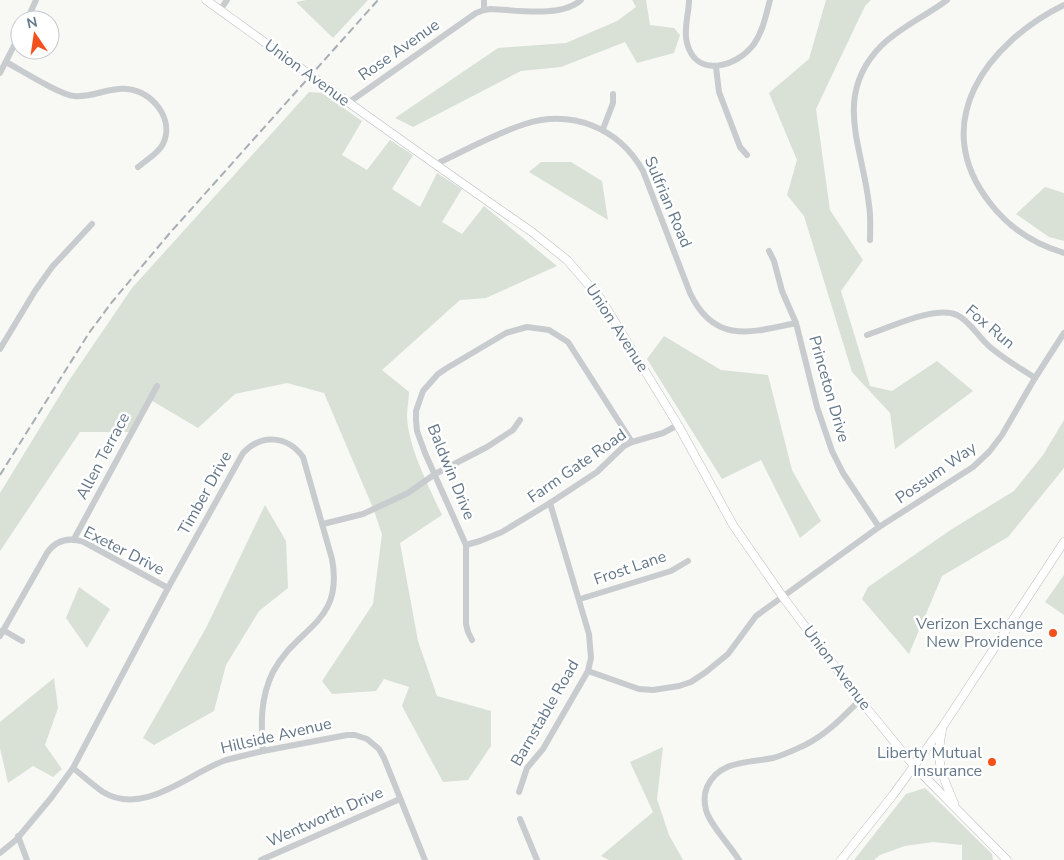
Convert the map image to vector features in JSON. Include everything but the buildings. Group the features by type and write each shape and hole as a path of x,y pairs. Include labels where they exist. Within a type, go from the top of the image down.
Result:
{"main road":[{"name":"Union Avenue","path":"206,0 434,165 538,237 567,260 611,314 678,425 733,524 783,597 860,700 914,766 1007,860"},
{"path":"841,860 943,726 1064,542"},
{"path":"943,726 939,744 940,772 956,807"}],"street":[{"path":"220,10 226,0"},
{"path":"484,0 484,10 551,11 574,6 581,0"},
{"path":"689,0 686,37 690,50 701,62 716,66 734,61 752,46 760,31 770,0"},
{"path":"870,240 869,205 853,122 854,101 859,81 868,62 889,39 929,14 947,0"},
{"path":"1064,5 1030,25 993,59 983,72 971,96 965,118 964,131 966,157 970,169 982,192 998,213 1017,231 1042,246 1064,253"},
{"name":"Rose Avenue","path":"348,103 476,13 484,10"},
{"path":"0,73 10,54"},
{"path":"6,62 73,96 86,96 120,88 134,90 151,99 165,121 166,135 160,148 138,167"},
{"path":"716,66 719,92 740,147 747,155"},
{"path":"603,129 613,103 613,94"},
{"name":"Sulfrian Road","path":"434,165 516,128 536,122 567,120 603,129 624,145 638,162 648,180 690,293 700,311 718,326 742,333 757,332 796,323"},
{"path":"0,349 35,291 52,267 92,224"},
{"name":"Princeton Drive","path":"769,252 774,261 782,291 796,323 817,407 832,451 843,473 879,527"},
{"name":"Fox Run","path":"867,335 923,316 939,313 957,315 989,347 1035,378"},
{"name":"Baldwin Drive","path":"472,640 466,624 466,545 420,442 416,426 416,411 423,391 438,374 506,333 527,327 549,330 568,342 632,442"},
{"name":"Possum Way","path":"588,671 639,688 653,690 691,682 719,663 737,643 756,616 879,527 973,467 990,452 1064,333"},
{"name":"Allen Terrace","path":"74,540 157,386"},
{"path":"323,524 363,514 408,493 435,474 514,430 520,420"},
{"name":"Farm Gate Road","path":"466,545 490,538 502,532 550,503 597,472 619,450 632,442 653,437 678,425"},
{"name":"Timber Drive","path":"0,853 16,840 73,768 168,588 243,454 257,442 272,439 293,446 299,451 306,465 334,567 334,582 331,598 321,618 285,654 272,674 262,707 261,730 263,751"},
{"name":"Barnstable Road","path":"519,792 527,768 543,748 588,671 591,658 591,645 580,599 550,503"},
{"name":"Exeter Drive","path":"1,633 47,552 60,541 74,540 84,542 168,588"},
{"name":"Frost Lane","path":"580,599 671,570 688,561"},
{"path":"1,633 22,641"},
{"path":"739,860 706,812 704,799 711,780 723,768 731,765 776,757 806,745 834,726 860,700"},
{"name":"Hillside Avenue","path":"73,768 109,794 127,799 140,799 161,792 212,765 263,751 339,736 359,736 373,744 382,753 425,860"},
{"name":"Wentworth Drive","path":"261,860 400,798"},
{"path":"520,819 537,860"},
{"path":"18,836 27,860"}],"shaded area":[{"path":"306,0 368,0 333,38 296,2"},
{"path":"632,0 646,0 650,25 674,28 680,35 674,53 637,63 625,42 561,67 521,71 413,127 395,118 498,48 566,43 617,21 636,7"},
{"path":"826,0 871,0 865,6 816,109 830,210 863,260 841,291 870,386 892,391 937,361 973,391 895,449 890,413 852,372 804,216 787,195 797,160 769,93 809,59"},
{"path":"309,92 322,93 362,121 342,155 367,170 390,140 413,155 392,189 420,207 437,173 462,189 442,222 462,234 484,206 557,266 486,298 460,300 382,370 409,392 407,416 411,441 420,467 442,515 400,543 418,641 437,696 491,711 491,746 468,780 443,782 402,706 409,687 384,679 376,691 332,694 322,681 373,604 382,534 373,508 324,393 287,383 235,394 198,428 149,399 131,432 80,432 0,551 0,493 68,382 132,288"},
{"path":"541,162 571,162 602,181 608,220 529,172"},
{"path":"1045,187 1064,193 1064,241 1049,237 1016,214"},
{"path":"664,336 721,370 768,375 792,470 821,521 800,538 761,460 722,479 647,359"},
{"path":"1064,420 1064,468 1008,537 942,576 909,654 862,599 868,587 952,529 1014,491 1043,455"},
{"path":"265,505 286,541 288,588 259,611 226,665 214,711 154,745 143,738 206,628"},
{"path":"1064,575 1064,615 1045,602"},
{"path":"79,587 110,609 87,648 66,618"},
{"path":"54,678 58,708 45,745 62,769 53,777 33,766 8,783 0,748 0,722"},
{"path":"663,747 657,799 669,835 683,860 609,860 601,856 653,812 630,762"},
{"path":"925,788 992,854 993,860 962,860 962,845 933,842 905,846 880,855 874,860 854,860 906,794"}],"railway":[{"path":"0,475 89,333 112,302 169,234 378,0"}],"place":[{"name":"Verizon Exchange New Providence","path":"1053,633"},
{"name":"Liberty Mutual Insurance","path":"992,762"}]}
